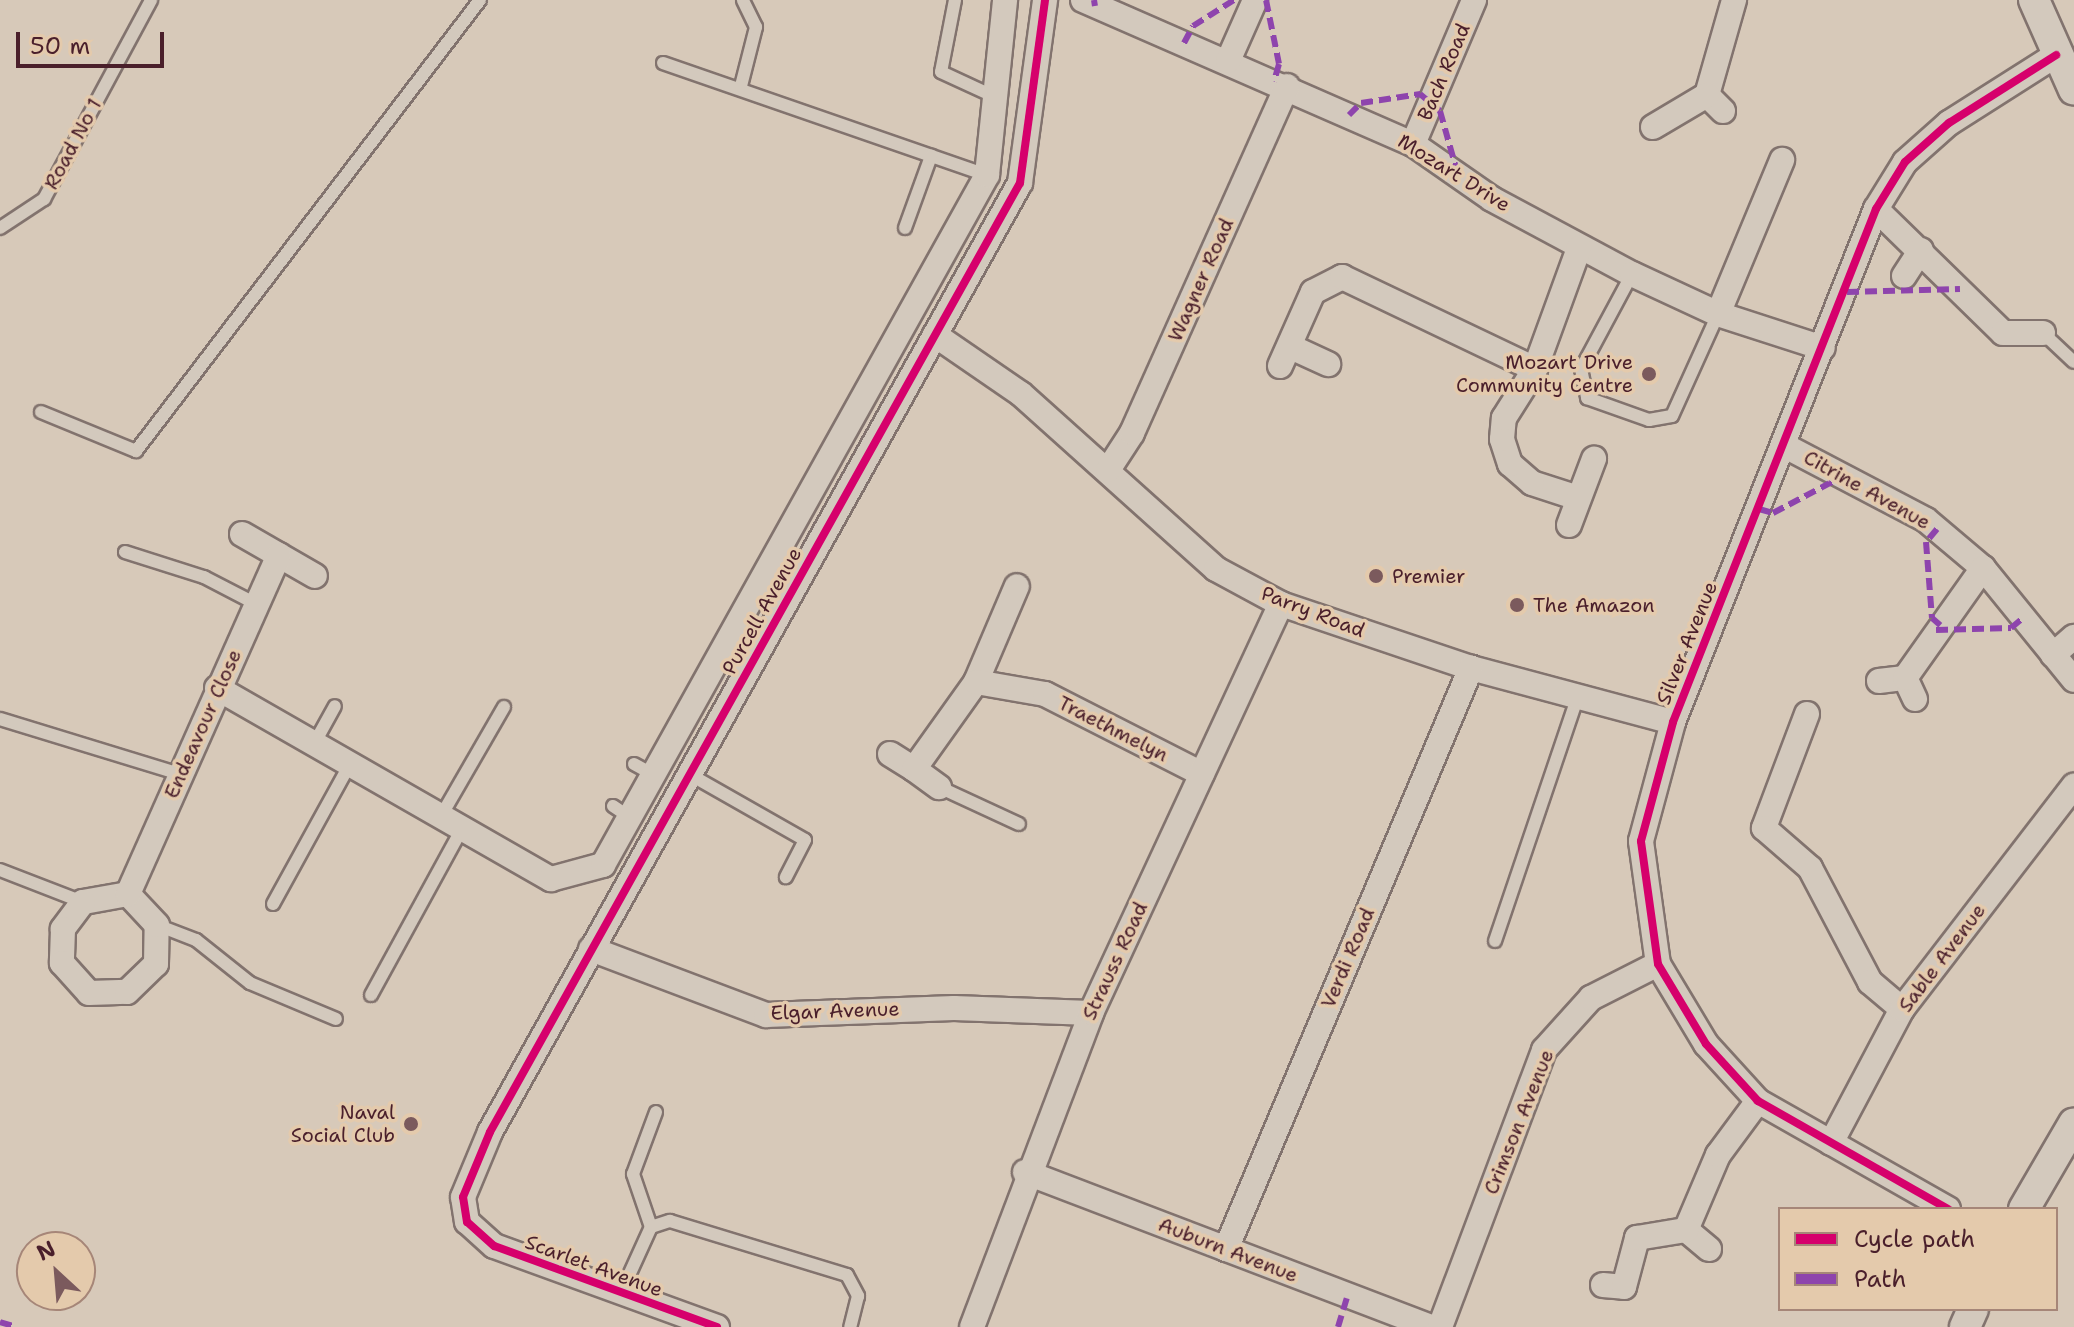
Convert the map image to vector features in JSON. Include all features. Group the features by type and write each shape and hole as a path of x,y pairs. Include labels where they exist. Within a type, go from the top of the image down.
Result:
{"street":[{"path":"217,688 551,879 603,865 622,813 656,776 987,175 1005,0"},
{"name":"Purcell Avenue","path":"467,1222 463,1197 490,1132 1020,183 1045,0"},
{"name":"Mozart Drive","path":"1083,0 1287,86 1413,144 1579,248 1632,274 1718,314 1823,348"},
{"path":"1228,61 1255,0"},
{"name":"Bach Road","path":"1413,144 1474,0"},
{"path":"1653,127 1715,103 1734,0"},
{"path":"2034,0 2074,90"},
{"name":"Silver Avenue","path":"1944,1207 1758,1101 1706,1044 1658,964 1641,841 1673,722 1785,446 1876,209 1905,162 1949,123 2056,55"},
{"name":"Wagner Road","path":"1108,470 1132,433 1287,86"},
{"path":"1718,314 1770,171"},
{"path":"1876,209 1921,250 2001,344 2043,333"},
{"path":"1575,497 1532,483 1510,464 1502,439 1504,418 1535,369 1579,248"},
{"path":"1904,276 1921,250"},
{"path":"1328,364 1285,356 1313,292 1342,277 1535,369"},
{"name":"Parry Road","path":"935,335 1021,394 1216,569 1281,604 1471,668 1673,722"},
{"name":"Citrine Avenue","path":"1785,446 1926,520 1983,568 2074,680"},
{"path":"1569,525 1575,497 1594,459"},
{"path":"242,534 315,576"},
{"name":"Endeavour Close","path":"128,894 217,688 279,555"},
{"path":"1879,681 1910,688 1983,568"},
{"path":"914,769 976,682 983,659 1017,586"},
{"name":"Strauss Road","path":"972,1327 1025,1172 1091,1013 1281,604"},
{"path":"2053,655 2074,637"},
{"name":"Verdi Road","path":"1226,1249 1471,668"},
{"name":"Traethmelyn","path":"976,682 1045,694 1202,774"},
{"path":"1807,714 1764,828 1820,862 1870,982 1902,1009"},
{"path":"890,754 939,787"},
{"name":"Sable Avenue","path":"1831,1143 1902,1009 2074,786"},
{"path":"128,894 157,925 156,964 127,992 89,993 62,963 63,929 83,902 128,894"},
{"name":"Elgar Avenue","path":"591,949 766,1015 954,1008 1091,1013"},
{"name":"Crimson Avenue","path":"1440,1327 1544,1050 1591,998 1658,964"},
{"path":"1686,1230 1718,1155 1758,1101"},
{"path":"2025,1207 2069,1142"},
{"name":"Auburn Avenue","path":"1025,1172 1431,1327"},
{"name":"Scarlet Avenue","path":"467,1222 494,1246 717,1327"},
{"path":"1603,1285 1624,1287 1637,1238 1654,1229 1686,1230 1709,1249"}],"lane":[{"name":"Road No 1","path":"0,228 44,199 151,0"},
{"path":"41,412 136,451 480,0"},
{"path":"741,86 756,27 743,0"},
{"path":"955,0 941,72 993,96"},
{"path":"663,63 741,86 987,175"},
{"path":"905,228 931,156"},
{"path":"1632,274 1581,369 1587,398 1649,420 1672,416 1718,314"},
{"path":"2043,333 2074,362"},
{"path":"125,552 204,577 256,604"},
{"path":"1495,941 1578,696"},
{"path":"314,744 335,706"},
{"path":"371,995 504,707"},
{"path":"0,719 180,774"},
{"path":"273,904 350,764"},
{"path":"634,764 656,776"},
{"path":"689,774 805,840 786,877"},
{"path":"939,787 1019,824"},
{"path":"0,870 83,902"},
{"path":"157,925 196,940 250,983 336,1019"},
{"path":"656,1112 633,1174 651,1227 670,1221 847,1275 858,1296 850,1327"},
{"name":"Scarlet Avenue","path":"621,1293 651,1227"}],"marked path":[{"path":"1094,0 1095,6"},
{"path":"1184,43 1193,26 1234,0"},
{"path":"1266,0 1279,64 1274,81"},
{"path":"1349,115 1361,103 1420,94 1440,111 1458,175"},
{"path":"1847,292 1960,289"},
{"path":"1759,509 1773,513 1847,474"},
{"path":"1937,529 1926,542 1932,618 1940,625"},
{"path":"1936,630 2011,628 2023,618"},
{"path":"1338,1327 1348,1295"},
{"path":"0,1322 16,1327"}],"cycle path":[{"path":"717,1327 494,1246 467,1222 463,1197 490,1132 1020,183 1045,0"},
{"path":"1944,1207 1758,1101 1706,1044 1658,964 1641,841 1673,722 1876,209 1905,162 1949,123 2056,55"}],"place":[{"name":"Mozart Drive Community Centre","path":"1649,374"},
{"name":"Premier","path":"1376,576"},
{"name":"The Amazon","path":"1517,605"},
{"name":"Naval Social Club","path":"411,1124"}]}
